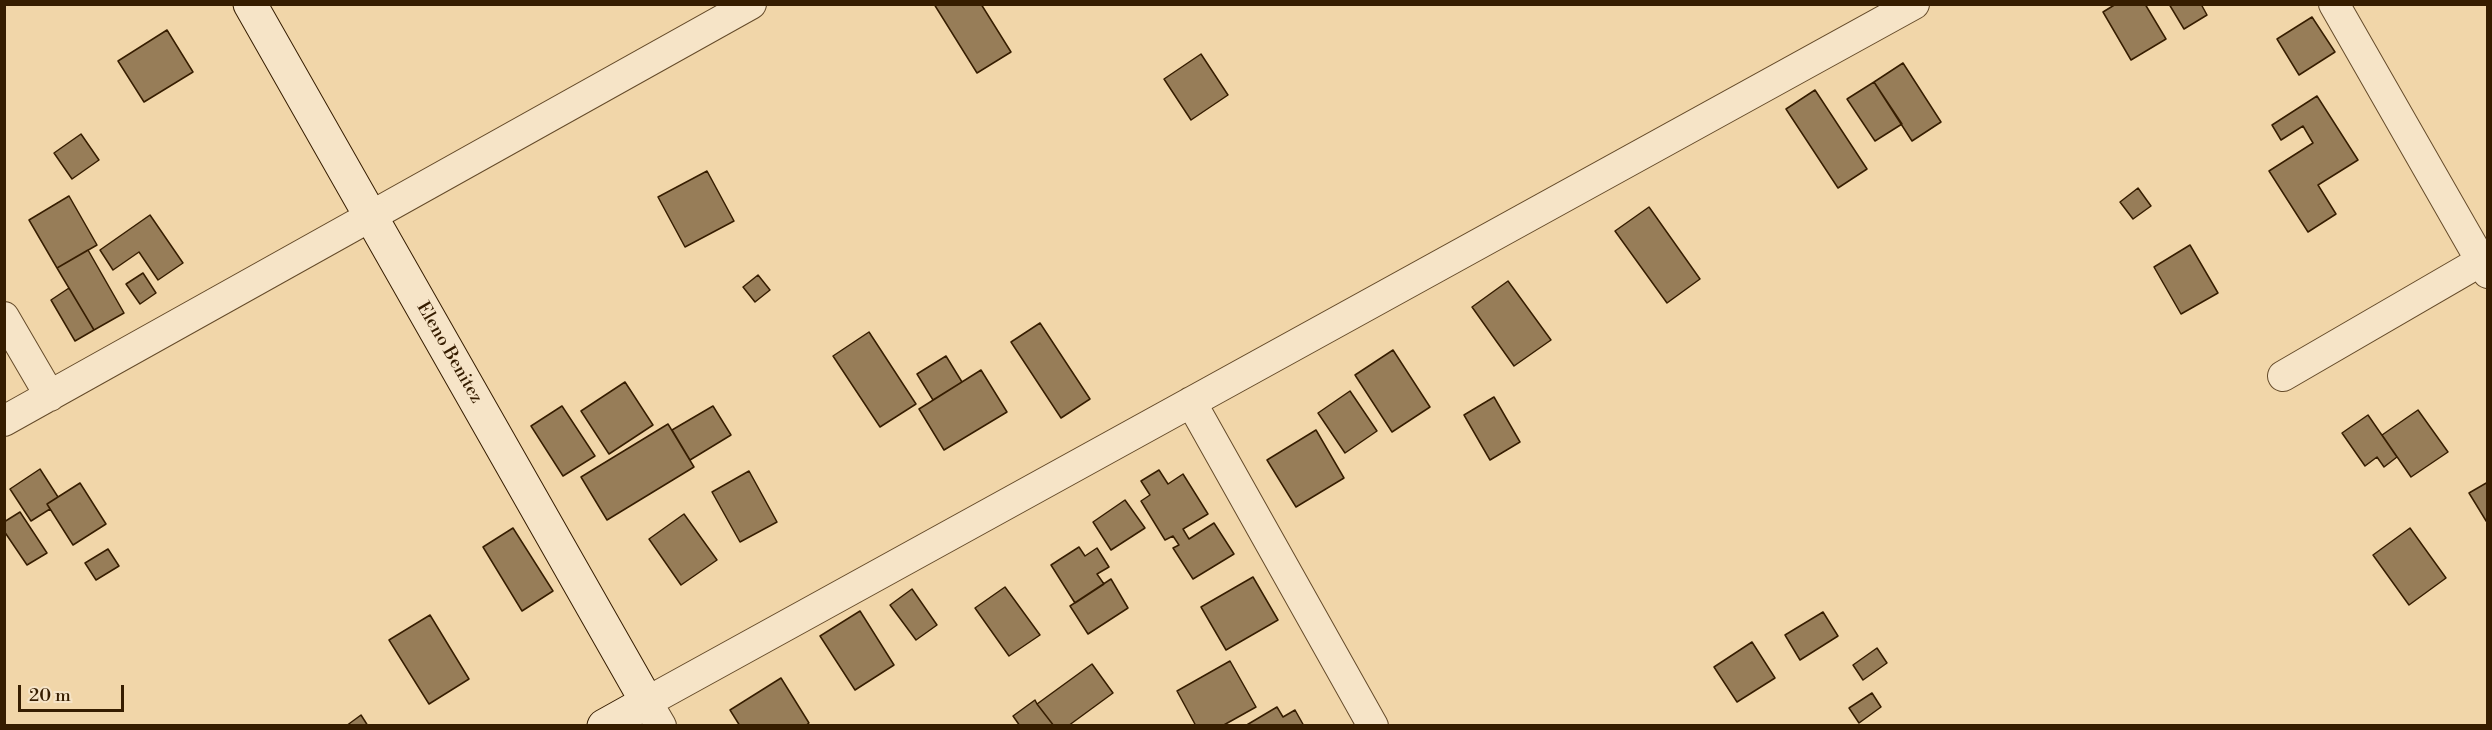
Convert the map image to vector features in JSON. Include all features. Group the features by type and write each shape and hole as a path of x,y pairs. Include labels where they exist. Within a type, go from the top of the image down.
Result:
{"street":[{"name":"Eleno Benitez","path":"250,4 654,714"},
{"path":"4,421 372,218 751,4"},
{"path":"604,726 654,714 1191,402 1914,4"},
{"path":"2283,376 2485,264 2334,4"},
{"path":"4,316 50,396"},
{"path":"1191,402 1373,726"}],"building":[{"path":"934,4 981,4 1011,52 977,73"},
{"path":"2116,4 2145,4 2166,39 2131,60 2103,12"},
{"path":"2169,4 2201,4 2207,15 2184,29"},
{"path":"2312,17 2335,52 2299,75 2277,39"},
{"path":"167,30 193,72 144,102 118,61"},
{"path":"1201,54 1228,95 1191,120 1164,79"},
{"path":"1903,63 1941,122 1912,141 1874,82"},
{"path":"1874,82 1902,124 1875,141 1847,99"},
{"path":"1815,90 1867,169 1838,188 1786,109"},
{"path":"2317,96 2358,160 2318,185 2336,214 2308,232 2269,171 2313,143 2303,126 2281,140 2272,125"},
{"path":"81,134 99,160 72,179 54,153"},
{"path":"707,171 734,221 685,247 658,197"},
{"path":"2138,188 2151,206 2133,219 2120,202"},
{"path":"69,196 97,245 57,268 29,220"},
{"path":"1649,207 1700,279 1667,303 1615,231"},
{"path":"150,215 183,263 158,280 139,252 113,270 100,250"},
{"path":"2190,245 2218,293 2181,314 2154,267"},
{"path":"88,250 124,313 94,330 57,268"},
{"path":"143,273 156,293 140,304 126,284"},
{"path":"758,275 770,290 755,302 743,287"},
{"path":"1508,281 1551,340 1514,366 1472,307"},
{"path":"69,288 94,330 75,341 51,300"},
{"path":"1040,323 1090,399 1061,418 1011,342"},
{"path":"869,332 916,404 880,427 833,356"},
{"path":"1393,350 1430,407 1392,432 1355,375"},
{"path":"946,356 962,382 933,400 917,374"},
{"path":"981,370 1007,412 944,450 919,409"},
{"path":"625,382 653,425 609,454 581,411"},
{"path":"1350,391 1377,431 1345,453 1318,413"},
{"path":"1494,397 1520,442 1490,460 1464,415"},
{"path":"562,406 595,456 563,476 531,426"},
{"path":"713,406 731,435 690,460 672,430"},
{"path":"2418,410 2448,452 2411,477 2382,435"},
{"path":"2368,415 2397,457 2384,467 2377,457 2365,466 2342,433"},
{"path":"668,424 694,467 607,520 581,477"},
{"path":"1316,430 1344,478 1296,507 1267,460"},
{"path":"40,469 58,497 47,504 50,509 31,521 10,489"},
{"path":"1159,470 1168,484 1183,474 1208,514 1183,529 1189,539 1214,523 1234,554 1193,579 1173,548 1179,545 1173,536 1165,540 1141,501 1150,495 1141,481"},
{"path":"749,471 777,522 740,542 712,492"},
{"path":"2488,482 2488,524 2469,493"},
{"path":"80,483 106,524 73,545 47,504"},
{"path":"1125,500 1145,528 1111,550 1093,522"},
{"path":"20,512 47,553 27,565 4,531 4,522"},
{"path":"684,514 717,560 681,585 649,539"},
{"path":"513,528 553,591 522,611 483,547"},
{"path":"2410,528 2446,578 2409,605 2373,555"},
{"path":"1079,547 1085,556 1097,548 1109,567 1097,574 1104,584 1075,603 1051,565"},
{"path":"108,549 119,566 96,580 85,563"},
{"path":"1253,577 1278,620 1226,650 1201,607"},
{"path":"1111,579 1128,608 1088,634 1070,606"},
{"path":"1005,587 1040,635 1009,656 975,608"},
{"path":"912,589 937,625 916,640 890,605"},
{"path":"860,611 894,665 855,690 820,636"},
{"path":"1823,612 1838,636 1800,660 1785,635"},
{"path":"430,615 469,679 429,704 389,640"},
{"path":"1752,642 1775,678 1737,702 1714,667"},
{"path":"1877,648 1887,663 1863,680 1853,665"},
{"path":"1230,661 1256,707 1222,726 1196,726 1177,691"},
{"path":"1092,664 1113,693 1068,726 1054,726 1037,704"},
{"path":"781,678 809,723 805,726 740,726 730,710"},
{"path":"1872,693 1881,707 1859,723 1849,708"},
{"path":"1035,700 1054,726 1020,726 1013,716"},
{"path":"1277,707 1283,717 1295,710 1304,726 1245,726"},
{"path":"361,715 368,726 346,726"}]}
